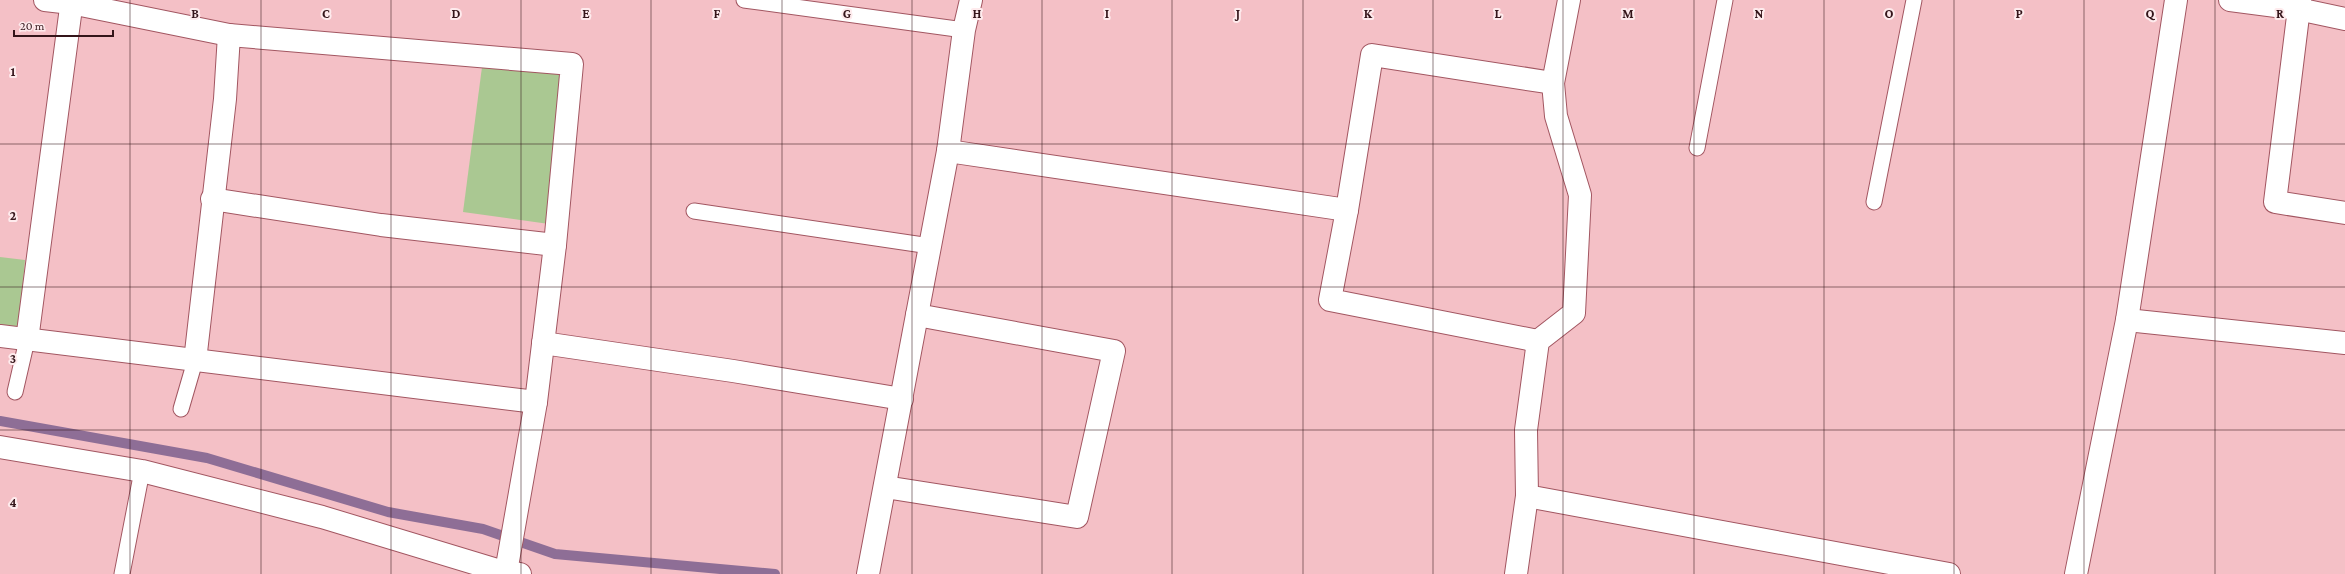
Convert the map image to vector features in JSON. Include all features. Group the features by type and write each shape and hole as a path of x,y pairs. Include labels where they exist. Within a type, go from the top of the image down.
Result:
{"street":[{"path":"0,447 142,471 322,516 505,573 536,402 554,245 572,64 229,35 71,2 45,0"},
{"path":"868,574 948,150 964,30 971,0"},
{"path":"1516,574 1527,496 1526,430 1538,341 1574,313 1580,195 1556,116 1553,83 1569,0"},
{"path":"2076,574 2127,320 2176,0"},
{"path":"2230,0 2299,5 2345,19"},
{"path":"27,340 71,2"},
{"path":"2299,5 2275,202 2345,213"},
{"path":"195,361 224,99 229,35"},
{"path":"1538,341 1330,300 1347,210 1372,55 1553,83"},
{"path":"948,150 1347,210"},
{"path":"212,199 381,225 554,245"},
{"path":"885,487 1077,517 1114,351 917,315"},
{"path":"2127,320 2345,343"},
{"path":"0,336 536,402"},
{"path":"543,343 733,371 902,399"},
{"path":"1527,496 1949,574"}],"lane":[{"path":"744,0 964,30"},
{"path":"1697,148 1724,0"},
{"path":"1874,202 1914,0"},
{"path":"694,211 930,246"},
{"path":"15,392 27,340"},
{"path":"181,409 195,361"},
{"path":"122,574 142,471"}],"green space":[{"path":"482,67 564,71 549,224 463,212"},
{"path":"0,257 25,260 19,330 0,328"}],"waterway":[{"path":"0,421 207,458 388,512 483,529 555,554 775,574"}]}
